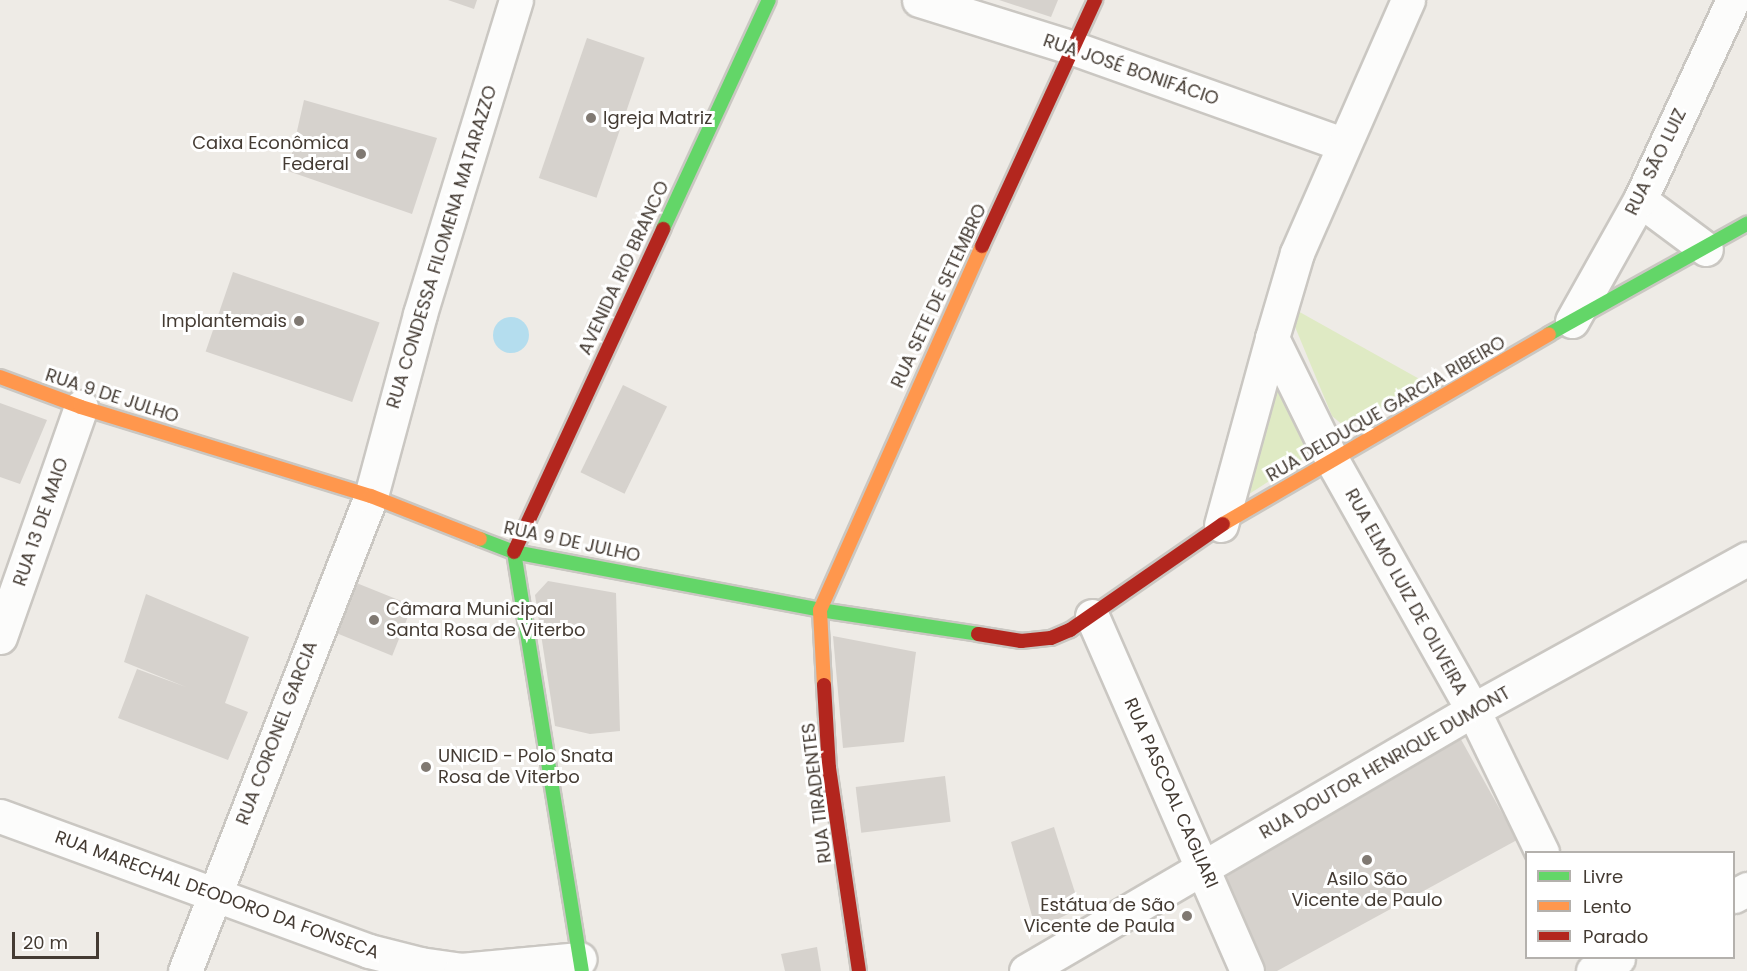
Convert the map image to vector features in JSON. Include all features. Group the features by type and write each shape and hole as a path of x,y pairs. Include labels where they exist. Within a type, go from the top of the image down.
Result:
{"main road":[{"name":"AVENIDA RIO BRANCO","path":"514,552 769,0"},
{"name":"RUA SETE DE SETEMBRO","path":"820,610 894,437 1095,0"},
{"name":"RUA DELDUQUE GARCIA RIBEIRO","path":"1051,638 1092,616 1221,525 1333,462 1572,321 1747,225"},
{"name":"RUA 9 DE JULHO","path":"0,376 81,407 371,496 514,552 820,610 984,638 1051,638"},
{"path":"514,552 581,965"},
{"name":"RUA TIRADENTES","path":"820,610 829,768 859,971"}],"street":[{"name":"RUA CONDESSA FILOMENA MATARAZZO","path":"371,496 414,335 516,0"},
{"name":"RUA JOSÉ BONIFÁCIO","path":"919,0 1073,48 1342,144"},
{"path":"1221,525 1297,253 1342,144 1408,0"},
{"name":"RUA SÃO LUIZ","path":"1572,321 1640,200 1733,0"},
{"path":"1640,200 1706,249"},
{"name":"RUA ELMO LUIZ DE OLIVEIRA","path":"1272,338 1333,462 1473,710 1542,851"},
{"name":"RUA 13 DE MAIO","path":"0,637 81,407"},
{"name":"RUA CORONEL GARCIA","path":"185,971 371,496"},
{"name":"RUA DOUTOR HENRIQUE DUMONT","path":"1026,971 1206,869 1473,710 1747,559"},
{"name":"RUA PASCOAL CAGLIARI","path":"1092,616 1206,869 1247,971"},
{"name":"RUA MARECHAL DEODORO DA FONSECA","path":"0,816 369,951 420,964 461,970 581,965"}],"green space":[{"path":"1296,310 1423,381 1352,426 1344,426 1332,416 1293,322"},
{"path":"1270,369 1311,454 1243,498"}],"water":[{"path":"511,317 524,322 529,335 524,348 511,353 498,348 493,335 498,322"}],"building":[{"path":"448,0 477,0 474,9"},
{"path":"999,0 1058,0 1051,17"},
{"name":"Igreja Matriz","path":"587,38 645,58 596,198 539,178"},
{"name":"Caixa Econômica Federal","path":"304,100 437,138 412,214 288,171"},
{"path":"233,272 380,322 352,402 206,351"},
{"path":"623,385 667,406 625,494 580,472"},
{"path":"0,403 47,420 20,484 0,477"},
{"path":"548,581 616,593 620,731 590,734 555,726 535,595"},
{"name":"Câmara Municipal Santa Rosa de Viterbo","path":"354,582 412,606 392,656 334,632"},
{"path":"146,594 249,637 225,703 248,712 228,760 118,718 137,669 186,687 124,662"},
{"path":"833,636 916,652 904,742 843,748"},
{"name":"Asilo São Vicente de Paulo","path":"1458,734 1517,840 1277,971 1264,971 1221,880"},
{"path":"945,776 951,822 861,833 856,787"},
{"path":"1054,827 1080,908 1036,930 1011,842"},
{"path":"817,947 821,971 785,971 781,954"}],"traffic: fast":[{"path":"663,229 769,0"},
{"path":"1549,334 1747,224"},
{"path":"480,539 514,552 820,610 978,634"},
{"path":"514,552 582,971"}],"traffic: slow":[{"path":"824,685 820,610 982,246"},
{"path":"1223,524 1549,334"},
{"path":"0,377 81,407 371,496 480,539"}],"traffic: jam":[{"path":"982,246 1095,0"},
{"path":"514,552 663,229"},
{"path":"978,634 1021,641 1051,638 1070,630 1223,524"},
{"path":"824,685 829,768 859,971"}],"place":[{"name":"Igreja Matriz","path":"591,118"},
{"name":"Caixa Econômica Federal","path":"361,154"},
{"name":"Implantemais","path":"299,321"},
{"name":"Câmara Municipal Santa Rosa de Viterbo","path":"374,620"},
{"name":"UNICID - Polo Snata Rosa de Viterbo","path":"426,767"},
{"name":"Asilo São Vicente de Paulo","path":"1367,860"},
{"name":"Estátua de São Vicente de Paula","path":"1187,916"}]}
